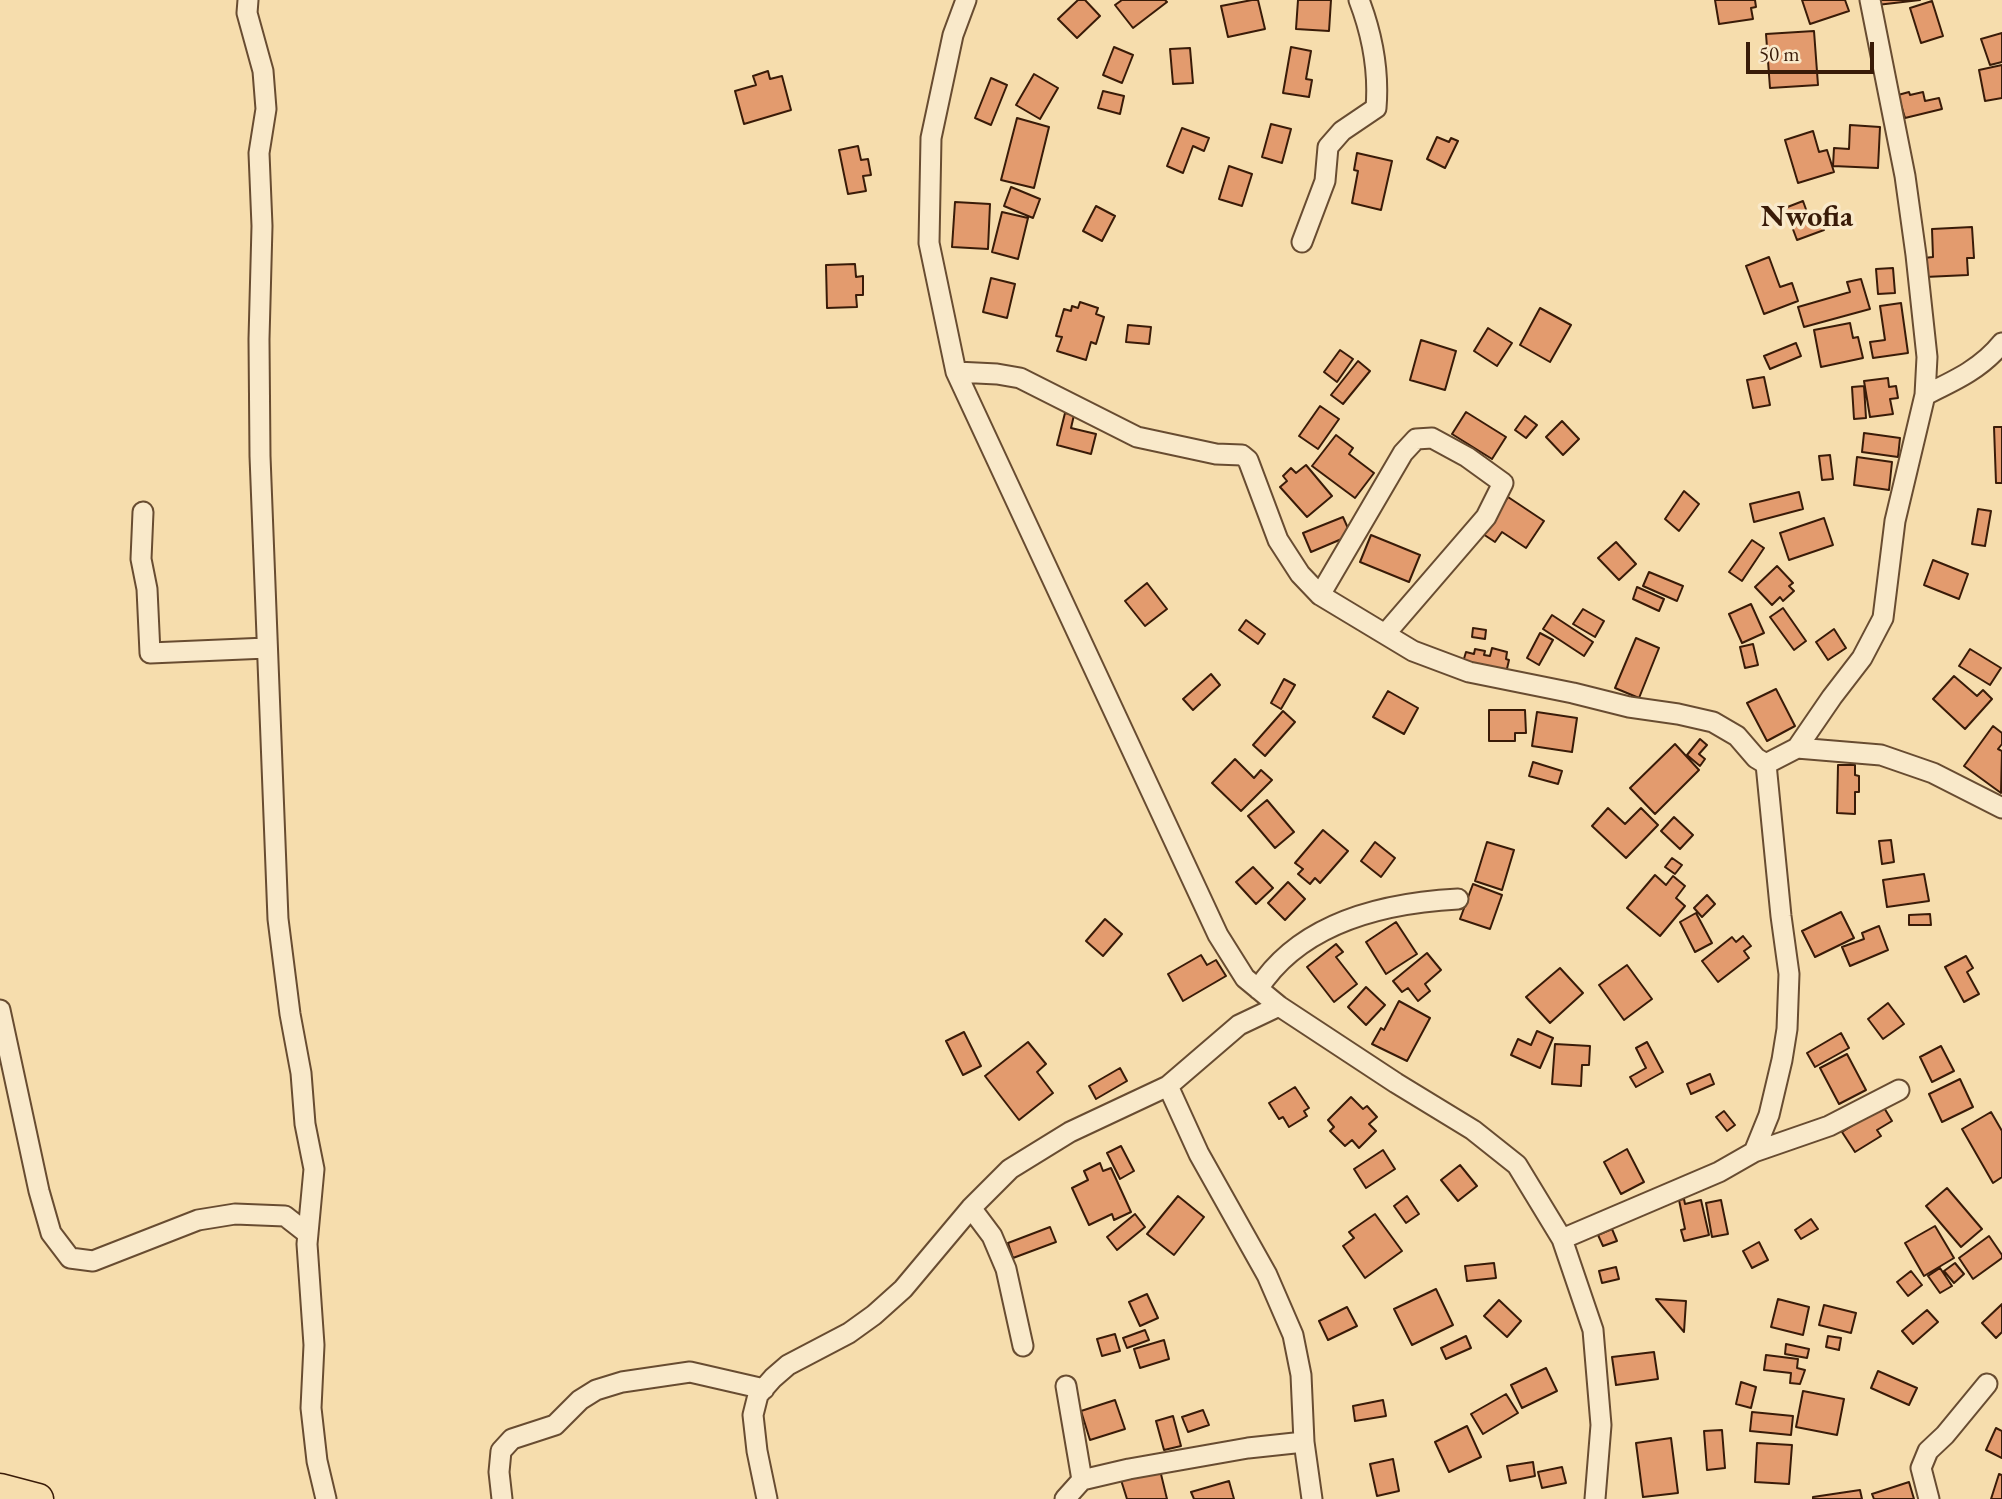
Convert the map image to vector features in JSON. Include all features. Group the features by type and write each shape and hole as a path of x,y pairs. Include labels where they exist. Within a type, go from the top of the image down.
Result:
{"main road":[{"path":"0,1489 38,1499"}],"street":[{"path":"248,0 247,13 263,71 266,108 258,153 262,226 260,456 278,919 290,1014 302,1073 305,1124 314,1169 308,1234 314,1345 311,1408 317,1461 326,1499"},
{"path":"966,0 953,35 931,138 929,243 956,372 1218,935 1245,978 1279,1006 1473,1130 1517,1165 1562,1239 1593,1330 1601,1425 1595,1499"},
{"path":"1302,242 1325,181 1328,147 1358,118 1376,108 1378,85 1367,22 1359,0"},
{"path":"1766,764 1797,747 1862,658 1883,618 1895,521 1925,395 1927,356 1905,176 1870,0"},
{"path":"1925,395 1960,379 1980,366 2002,343"},
{"path":"956,372 1020,378 1137,437 1216,454 1242,456 1248,460 1278,540 1300,573 1320,595 1413,651 1469,672 1629,707 1678,713 1713,722 1737,736 1756,758 1766,764"},
{"path":"1320,595 1403,453 1416,439 1432,438 1467,457 1503,483 1500,492 1486,516 1386,633"},
{"path":"142,512 141,559 147,589 150,653 267,648"},
{"path":"1797,747 1881,755 1933,773 2002,808"},
{"path":"1754,1152 1769,1115 1787,1029 1788,988 1766,764"},
{"path":"1258,989 1284,957 1321,931 1382,908 1458,899"},
{"path":"767,1499 752,1415 758,1395 788,1365 849,1333 874,1315 903,1289 971,1208 1010,1169 1070,1132 1168,1086 1240,1025 1279,1006"},
{"path":"0,1010 39,1191 51,1233 70,1258 93,1261 198,1220 235,1214 285,1216 308,1234"},
{"path":"1168,1086 1205,1165 1267,1275 1293,1335 1301,1375 1304,1442 1312,1499"},
{"path":"1562,1239 1719,1172 1754,1152 1829,1126 1899,1090"},
{"path":"971,1208 992,1236 1006,1269 1023,1346"},
{"path":"502,1499 499,1472 501,1451 512,1439 555,1425 580,1400 596,1390 622,1382 690,1372 764,1389"},
{"path":"1929,1499 1921,1468 1928,1451 1945,1435 1987,1384"},
{"path":"1066,1386 1082,1480"},
{"path":"1065,1499 1082,1480 1248,1448 1304,1442"}],"building":[{"path":"1078,0 1085,0 1100,16 1077,38 1058,19"},
{"path":"1122,0 1167,2 1133,28 1115,5"},
{"path":"1258,0 1265,29 1228,37 1221,6"},
{"path":"1298,0 1331,0 1329,31 1296,29"},
{"path":"1715,0 1755,0 1756,7 1751,8 1753,19 1719,24"},
{"path":"1802,0 1845,0 1849,11 1810,24"},
{"path":"1876,0 1920,0 1877,5"},
{"path":"1932,1 1943,36 1921,43 1910,8"},
{"path":"1814,31 1818,85 1770,88 1766,34"},
{"path":"2002,33 2002,62 1990,65 1981,39"},
{"path":"1114,47 1133,55 1122,83 1103,75"},
{"path":"1291,47 1311,51 1306,79 1312,80 1309,97 1283,93"},
{"path":"1190,48 1193,83 1173,84 1170,49"},
{"path":"2002,65 2002,98 1985,101 1979,70"},
{"path":"768,71 770,79 782,76 791,110 744,124 735,91 756,85 753,76"},
{"path":"1034,74 1058,88 1040,119 1016,105"},
{"path":"991,78 1007,85 991,125 975,118"},
{"path":"1103,91 1124,96 1120,114 1098,108"},
{"path":"1909,92 1910,95 1923,92 1925,101 1939,98 1942,109 1905,118 1898,95"},
{"path":"1017,118 1049,127 1034,188 1001,180"},
{"path":"1271,124 1291,129 1282,163 1262,157"},
{"path":"1850,125 1880,127 1878,168 1833,166 1834,148 1849,149"},
{"path":"1182,128 1209,138 1204,151 1193,146 1183,173 1167,166"},
{"path":"1813,131 1819,152 1827,150 1834,172 1798,183 1785,140"},
{"path":"1437,137 1449,142 1451,138 1458,141 1445,168 1427,159"},
{"path":"858,146 861,160 868,159 871,175 863,176 866,191 848,194 839,150"},
{"path":"1357,153 1392,161 1381,210 1352,203 1358,171 1354,170"},
{"path":"1229,166 1252,174 1242,206 1219,199"},
{"path":"1011,187 1040,199 1033,218 1004,206"},
{"path":"1803,201 1808,215 1817,211 1824,230 1797,240 1785,208"},
{"path":"955,202 990,204 988,249 952,247"},
{"path":"1096,206 1115,216 1102,241 1083,231"},
{"path":"1002,212 1028,218 1018,259 992,252"},
{"path":"1972,227 1974,258 1967,258 1968,275 1925,277 1924,258 1933,257 1932,229"},
{"path":"1769,257 1780,287 1792,283 1798,301 1764,314 1746,266"},
{"path":"855,264 856,277 863,276 863,295 856,295 857,307 827,308 826,265"},
{"path":"1893,268 1895,293 1878,294 1876,269"},
{"path":"991,278 1015,284 1007,318 983,312"},
{"path":"1861,279 1870,309 1804,327 1798,307 1850,292 1847,282"},
{"path":"1080,302 1098,308 1096,314 1104,317 1096,344 1091,342 1086,360 1057,351 1062,337 1056,336 1064,309 1071,311 1072,306 1078,308"},
{"path":"1901,303 1908,353 1873,358 1870,342 1885,340 1880,306"},
{"path":"1540,308 1571,325 1550,362 1520,345"},
{"path":"1850,323 1853,338 1858,337 1863,358 1821,367 1814,330"},
{"path":"1128,325 1151,327 1149,344 1126,342"},
{"path":"1488,328 1512,343 1497,366 1474,351"},
{"path":"1421,340 1456,351 1445,390 1410,380"},
{"path":"1796,343 1801,356 1770,369 1764,356"},
{"path":"1340,350 1353,359 1337,382 1324,372"},
{"path":"1358,361 1370,371 1343,404 1331,395"},
{"path":"1764,377 1770,405 1753,408 1747,380"},
{"path":"1888,378 1889,387 1896,386 1898,398 1890,399 1893,414 1870,417 1864,381"},
{"path":"1864,386 1866,418 1854,419 1852,387"},
{"path":"1320,406 1339,419 1318,449 1299,436"},
{"path":"1466,412 1506,437 1492,459 1452,434"},
{"path":"1065,413 1074,415 1071,428 1096,434 1091,454 1057,445"},
{"path":"1525,416 1537,425 1526,438 1515,430"},
{"path":"1562,421 1579,439 1563,455 1546,437"},
{"path":"1994,427 2002,427 2002,483 1996,483"},
{"path":"1864,433 1900,438 1898,457 1862,452"},
{"path":"1336,435 1353,448 1349,454 1374,473 1355,498 1312,466"},
{"path":"1830,455 1833,479 1822,480 1819,456"},
{"path":"1857,457 1892,462 1889,490 1854,485"},
{"path":"1306,465 1332,496 1307,517 1280,487 1287,481 1283,476 1291,468 1296,473"},
{"path":"1684,491 1699,504 1679,531 1665,519"},
{"path":"1799,492 1803,509 1754,522 1750,504"},
{"path":"1508,497 1544,521 1526,548 1502,532 1495,542 1483,534"},
{"path":"1978,509 1991,511 1985,546 1972,544"},
{"path":"1343,517 1351,535 1311,552 1303,533"},
{"path":"1824,518 1833,545 1789,560 1780,533"},
{"path":"1371,535 1420,555 1409,582 1360,562"},
{"path":"1752,540 1764,548 1742,581 1729,572"},
{"path":"1616,542 1636,564 1619,580 1598,558"},
{"path":"1933,560 1968,574 1959,599 1924,585"},
{"path":"1777,566 1793,583 1789,586 1794,591 1783,601 1780,597 1772,605 1755,587"},
{"path":"1649,572 1683,586 1677,601 1643,586"},
{"path":"1147,583 1167,609 1145,626 1125,601"},
{"path":"1637,587 1664,599 1659,611 1633,599"},
{"path":"1751,604 1764,633 1742,643 1729,614"},
{"path":"1783,608 1806,641 1794,650 1770,617"},
{"path":"1583,609 1604,621 1595,637 1573,624"},
{"path":"1552,615 1593,642 1584,656 1543,629"},
{"path":"1246,620 1265,634 1258,644 1239,630"},
{"path":"1473,628 1486,630 1485,639 1472,637"},
{"path":"1834,629 1846,648 1828,660 1816,642"},
{"path":"1540,633 1553,640 1539,665 1527,658"},
{"path":"1636,638 1659,648 1639,698 1615,688"},
{"path":"1753,644 1758,665 1745,668 1740,647"},
{"path":"1492,648 1507,652 1506,659 1509,660 1506,673 1463,662 1466,652 1474,654 1475,649 1485,651 1484,655 1490,656"},
{"path":"1970,649 2001,668 1990,685 1959,666"},
{"path":"1211,674 1220,685 1193,710 1183,699"},
{"path":"1954,676 1977,696 1983,690 1992,699 1965,729 1933,699"},
{"path":"1284,679 1295,685 1281,709 1271,703"},
{"path":"1776,689 1795,726 1767,741 1747,703"},
{"path":"1388,691 1418,708 1404,734 1373,717"},
{"path":"1489,710 1525,710 1526,733 1515,733 1515,741 1489,741"},
{"path":"1283,711 1295,722 1265,756 1253,745"},
{"path":"1537,712 1577,718 1572,752 1532,746"},
{"path":"1993,726 2002,733 2002,744 1998,749 2002,751 2001,793 1964,766"},
{"path":"1700,739 1707,745 1699,754 1705,759 1700,766 1687,755"},
{"path":"1675,744 1699,770 1655,814 1630,788"},
{"path":"1235,759 1254,778 1261,770 1272,780 1241,811 1212,783"},
{"path":"1533,762 1562,771 1558,784 1529,776"},
{"path":"1838,765 1855,765 1855,775 1859,776 1859,792 1855,792 1855,814 1837,813"},
{"path":"1267,800 1294,832 1275,848 1248,816"},
{"path":"1608,808 1625,824 1641,808 1658,825 1626,858 1592,826"},
{"path":"1674,817 1693,835 1680,849 1661,831"},
{"path":"1323,830 1348,851 1320,883 1315,878 1310,884 1298,874 1303,869 1295,863"},
{"path":"1891,840 1894,862 1882,864 1879,841"},
{"path":"1375,842 1395,858 1381,877 1361,861"},
{"path":"1487,842 1514,850 1502,890 1475,881"},
{"path":"1672,858 1682,865 1675,874 1665,867"},
{"path":"1253,867 1273,888 1256,904 1236,882"},
{"path":"1924,874 1929,901 1887,907 1883,880"},
{"path":"1655,875 1666,885 1673,876 1685,886 1676,898 1685,906 1660,936 1627,908"},
{"path":"1288,882 1305,899 1285,920 1268,903"},
{"path":"1473,884 1502,895 1490,929 1460,919"},
{"path":"1707,895 1715,904 1702,917 1694,908"},
{"path":"1841,912 1854,938 1815,957 1802,931"},
{"path":"1696,913 1712,943 1695,952 1680,922"},
{"path":"1930,914 1931,925 1909,925 1909,915"},
{"path":"1105,919 1122,934 1103,956 1086,941"},
{"path":"1396,922 1417,954 1386,974 1366,942"},
{"path":"1879,926 1888,950 1850,966 1842,947 1864,939 1862,933"},
{"path":"1743,936 1751,946 1744,951 1749,958 1718,982 1702,961 1732,937 1736,942"},
{"path":"1336,944 1343,952 1336,957 1357,984 1334,1002 1307,967"},
{"path":"1427,953 1441,970 1425,984 1430,991 1418,1001 1408,988 1402,992 1393,981"},
{"path":"1201,955 1207,965 1216,960 1226,976 1183,1001 1168,974"},
{"path":"1966,956 1973,968 1967,972 1979,994 1964,1002 1945,967"},
{"path":"1627,965 1652,999 1624,1020 1599,985"},
{"path":"1560,968 1583,993 1550,1023 1526,997"},
{"path":"1366,987 1385,1005 1366,1025 1348,1007"},
{"path":"1399,1001 1430,1018 1407,1061 1372,1044 1381,1028 1384,1030"},
{"path":"1888,1003 1904,1024 1883,1039 1868,1019"},
{"path":"1537,1031 1553,1038 1540,1068 1511,1055 1518,1039 1531,1045"},
{"path":"964,1032 981,1066 963,1075 946,1041"},
{"path":"1841,1033 1849,1048 1815,1067 1807,1053"},
{"path":"1028,1042 1046,1064 1037,1072 1053,1093 1019,1120 985,1076"},
{"path":"1647,1042 1663,1072 1636,1087 1630,1077 1646,1068 1636,1048"},
{"path":"1555,1044 1590,1046 1589,1065 1582,1065 1581,1086 1552,1084"},
{"path":"1941,1046 1954,1071 1932,1082 1920,1057"},
{"path":"1847,1054 1866,1090 1839,1104 1820,1068"},
{"path":"1120,1068 1127,1081 1096,1099 1089,1086"},
{"path":"1710,1074 1714,1084 1691,1094 1687,1084"},
{"path":"1960,1079 1973,1107 1942,1122 1929,1094"},
{"path":"1295,1087 1309,1108 1304,1111 1307,1116 1289,1127 1283,1117 1279,1119 1269,1103"},
{"path":"1351,1097 1363,1109 1367,1106 1377,1117 1369,1124 1376,1131 1359,1148 1352,1140 1345,1146 1330,1131 1334,1127 1328,1120"},
{"path":"1883,1106 1892,1121 1877,1130 1881,1136 1855,1152 1842,1132"},
{"path":"1724,1111 1735,1125 1727,1131 1716,1117"},
{"path":"1991,1112 2002,1131 2002,1177 1993,1183 1962,1129"},
{"path":"1121,1146 1134,1171 1120,1179 1107,1153"},
{"path":"1627,1149 1644,1182 1621,1194 1604,1162"},
{"path":"1383,1150 1395,1169 1366,1188 1354,1169"},
{"path":"1100,1163 1103,1171 1111,1168 1131,1212 1114,1220 1112,1214 1089,1225 1072,1188 1088,1180 1084,1171"},
{"path":"1460,1165 1477,1186 1458,1201 1441,1180"},
{"path":"1947,1188 1982,1229 1961,1247 1926,1206"},
{"path":"1178,1196 1204,1217 1174,1255 1147,1234"},
{"path":"1407,1196 1419,1214 1406,1223 1394,1206"},
{"path":"1684,1199 1685,1204 1701,1200 1709,1235 1684,1241 1681,1230 1685,1229 1679,1200"},
{"path":"1721,1200 1728,1234 1712,1237 1706,1203"},
{"path":"1135,1214 1145,1227 1117,1250 1107,1237"},
{"path":"1375,1214 1402,1251 1365,1278 1343,1246 1354,1238 1349,1232"},
{"path":"1811,1219 1818,1229 1801,1239 1795,1230"},
{"path":"1935,1226 1954,1258 1924,1276 1905,1243"},
{"path":"1050,1227 1056,1242 1013,1258 1008,1243"},
{"path":"1612,1229 1617,1241 1603,1246 1598,1235"},
{"path":"1989,1236 2002,1258 1973,1279 1959,1258"},
{"path":"1759,1242 1768,1260 1752,1268 1743,1251"},
{"path":"1494,1263 1496,1278 1467,1281 1465,1266"},
{"path":"1955,1263 1964,1274 1954,1283 1944,1271"},
{"path":"1616,1267 1619,1279 1602,1283 1599,1271"},
{"path":"1940,1268 1952,1286 1940,1293 1928,1276"},
{"path":"1911,1271 1922,1285 1908,1296 1897,1282"},
{"path":"1436,1289 1453,1325 1412,1345 1394,1309"},
{"path":"1147,1294 1158,1318 1140,1326 1129,1302"},
{"path":"1656,1299 1686,1301 1684,1332"},
{"path":"1778,1299 1809,1307 1803,1335 1771,1327"},
{"path":"1499,1300 1521,1321 1507,1337 1484,1316"},
{"path":"2002,1304 2002,1332 1996,1338 1982,1323"},
{"path":"1824,1305 1856,1313 1851,1333 1819,1325"},
{"path":"1347,1307 1357,1326 1328,1340 1319,1321"},
{"path":"1927,1310 1938,1322 1913,1344 1902,1331"},
{"path":"1145,1330 1149,1340 1127,1348 1123,1338"},
{"path":"1115,1334 1120,1351 1102,1356 1097,1339"},
{"path":"1466,1336 1471,1348 1446,1359 1441,1348"},
{"path":"1828,1336 1841,1338 1839,1350 1826,1347"},
{"path":"1164,1340 1169,1359 1140,1368 1134,1349"},
{"path":"1786,1344 1809,1349 1807,1358 1785,1354"},
{"path":"1654,1352 1658,1379 1616,1385 1612,1357"},
{"path":"1766,1355 1798,1359 1797,1368 1805,1370 1800,1384 1790,1383 1791,1373 1764,1370"},
{"path":"1546,1368 1557,1391 1522,1408 1511,1385"},
{"path":"1878,1371 1917,1388 1909,1405 1871,1388"},
{"path":"1741,1382 1756,1387 1751,1408 1736,1404"},
{"path":"1803,1391 1844,1399 1837,1435 1796,1427"},
{"path":"1506,1394 1518,1413 1483,1434 1471,1414"},
{"path":"1115,1400 1125,1429 1090,1440 1081,1411"},
{"path":"1383,1400 1386,1416 1355,1421 1353,1406"},
{"path":"1203,1410 1209,1425 1188,1432 1182,1417"},
{"path":"1752,1412 1793,1416 1791,1435 1750,1431"},
{"path":"1173,1416 1181,1446 1164,1450 1156,1421"},
{"path":"1467,1426 1481,1457 1449,1472 1435,1442"},
{"path":"1996,1428 2002,1431 2002,1458 1986,1450"},
{"path":"1722,1430 1725,1468 1707,1470 1704,1431"},
{"path":"1671,1438 1678,1493 1643,1497 1636,1443"},
{"path":"1757,1443 1792,1445 1789,1484 1755,1482"},
{"path":"1393,1459 1399,1491 1377,1496 1370,1464"},
{"path":"1533,1462 1535,1476 1510,1481 1507,1466"},
{"path":"1562,1467 1566,1483 1542,1488 1538,1472"},
{"path":"1160,1470 1167,1499 1127,1499 1121,1480"},
{"path":"1999,1474 2002,1475 2002,1499 1991,1499"},
{"path":"1229,1481 1234,1499 1194,1499 1191,1492"},
{"path":"1909,1482 1914,1499 1874,1499 1872,1494"},
{"path":"1860,1490 1862,1499 1813,1499 1813,1497"}],"district":[{"name":"Nwofia","path":"1807,218"}]}
